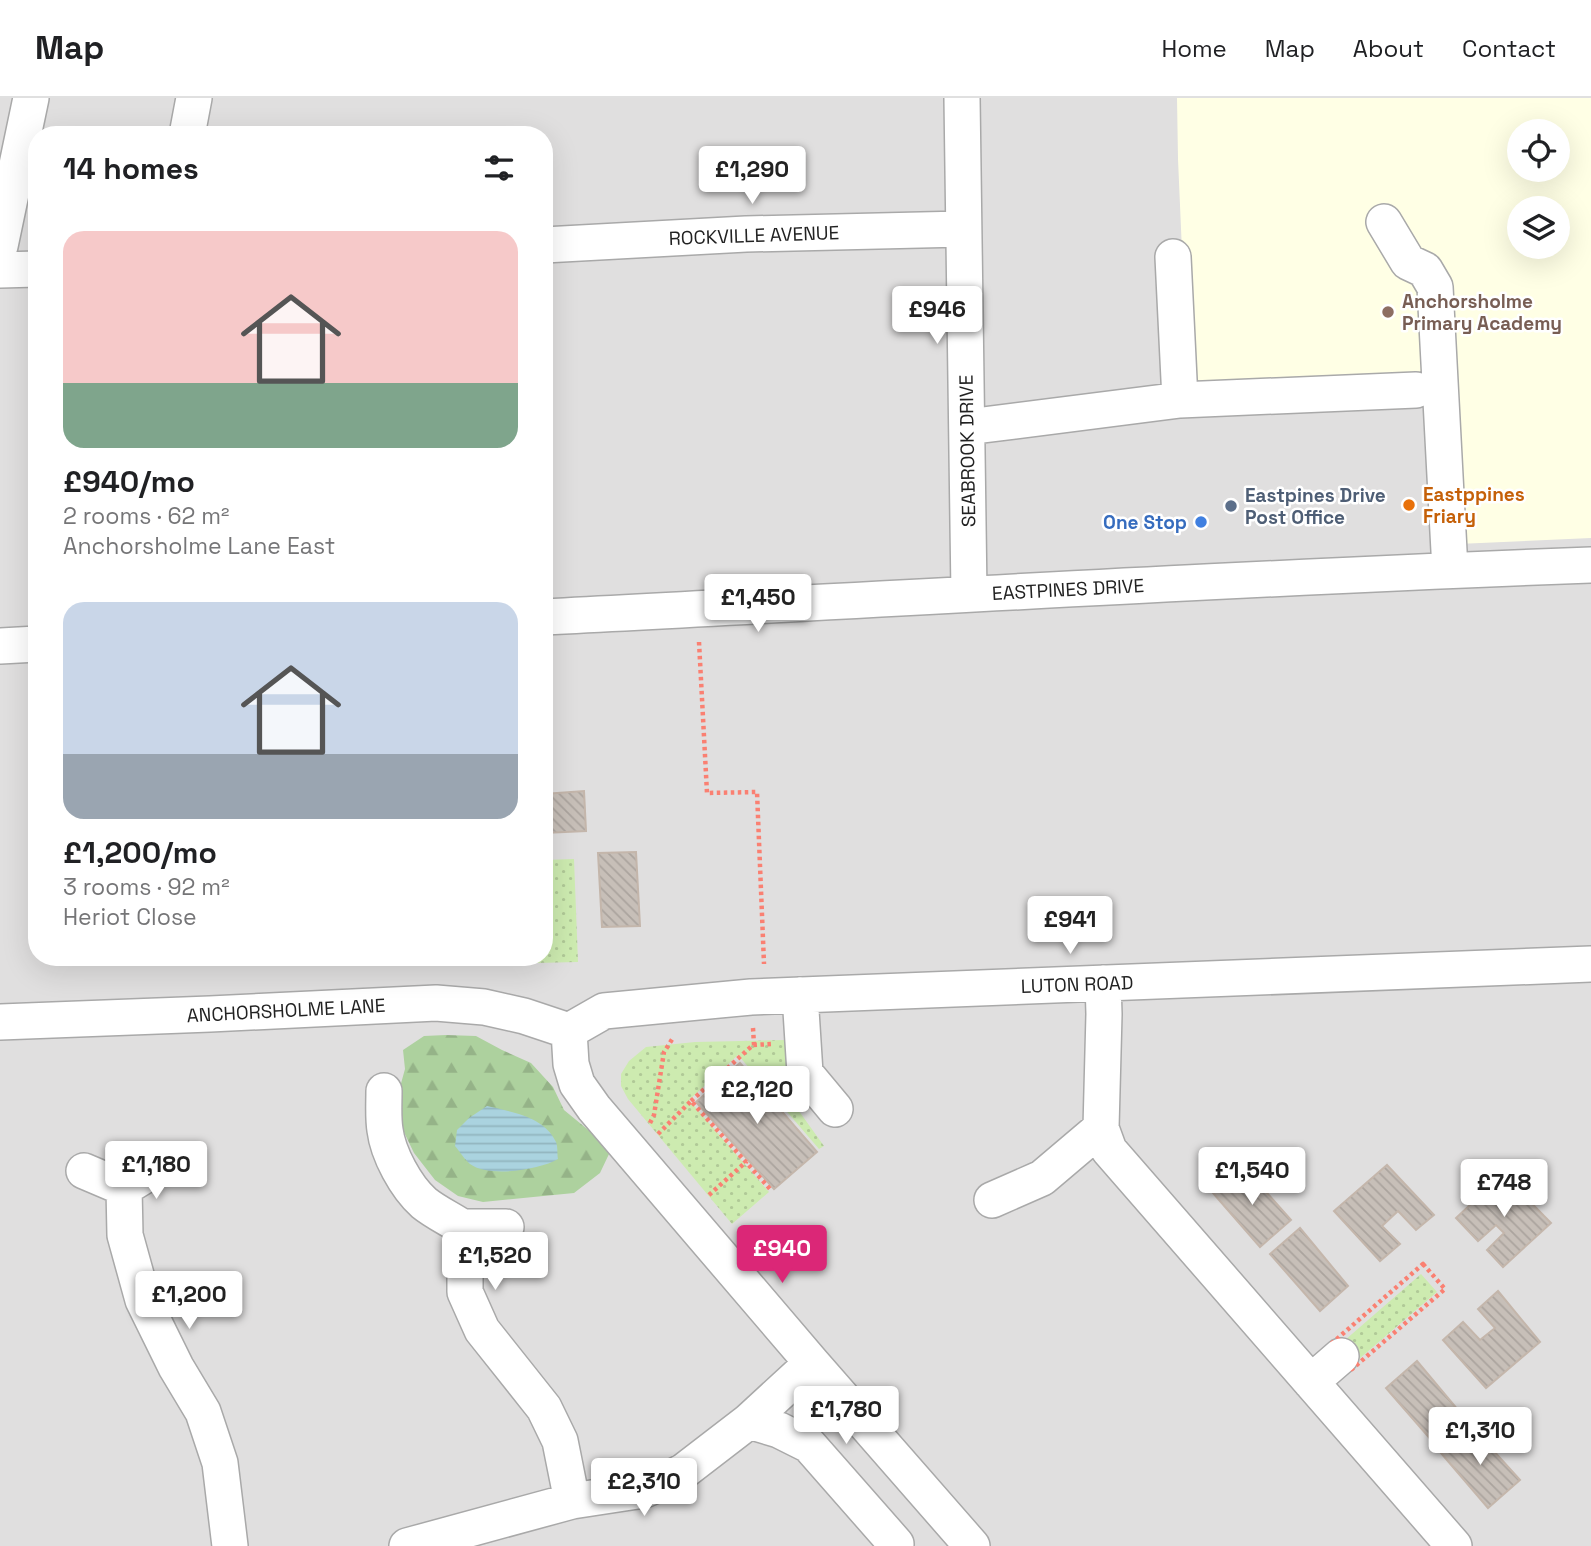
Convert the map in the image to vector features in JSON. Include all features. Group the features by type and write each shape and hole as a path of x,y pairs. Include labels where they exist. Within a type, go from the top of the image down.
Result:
{"street":[{"path":"0,246 31,98"},
{"path":"189,126 194,98"},
{"name":"SEABROOK DRIVE","path":"962,98 969,594"},
{"path":"1384,222 1408,262 1425,270 1435,287 1450,570"},
{"name":"ROCKVILLE AVENUE","path":"553,245 746,234 963,229"},
{"path":"1173,257 1180,400"},
{"path":"0,270 28,269"},
{"path":"967,427 1180,400 1416,390"},
{"name":"EASTPINES DRIVE","path":"553,617 1591,565"},
{"path":"0,646 28,644"},
{"name":"LUTON ROAD","path":"569,1031 604,1011 765,996 1591,964"},
{"path":"1103,983 1100,1106 1101,1128 1109,1150 1454,1546"},
{"path":"800,995 806,1073 835,1109"},
{"name":"ANCHORSHOLME LANE","path":"0,1022 436,1003 484,1006 569,1031"},
{"path":"569,1031 571,1064 577,1084 594,1108 972,1546"},
{"path":"384,1091 385,1131 391,1152 416,1195 462,1227 506,1227"},
{"path":"992,1200 1042,1178 1101,1128"},
{"path":"124,1188 160,1167"},
{"path":"84,1171 124,1188"},
{"path":"124,1188 125,1235 143,1300 176,1367 203,1412 220,1463 230,1546"},
{"path":"462,1227 465,1292 482,1330 544,1408 560,1441 572,1501"},
{"path":"1311,1382 1341,1356"},
{"path":"412,1545 572,1501 644,1490 663,1482 684,1471 749,1421 813,1363"},
{"path":"749,1421 779,1430 809,1445 896,1544"}],"path":[{"path":"698,609 707,793 757,792 765,996"},
{"path":"633,1155 654,1115 664,1052 696,1002"},
{"path":"633,1155 753,1045 803,1043"},
{"path":"691,1101 771,1190"},
{"path":"686,1215 747,1161"},
{"path":"1423,1264 1445,1289 1352,1368 1341,1356 1331,1344 1423,1264"}],"shaded area":[{"path":"0,98 1591,98 1591,1546 0,1546"},
{"name":"Anchorsholme Primary Academy","path":"1177,98 1591,98 1591,538 1435,545 1427,378 1188,389"}],"green space":[{"path":"574,859 578,962 553,963 553,860"},
{"path":"424,1036 476,1036 531,1063 553,1087 564,1110 592,1133 609,1154 600,1173 574,1193 483,1202 458,1196 435,1180 414,1153 402,1128 397,1098 405,1069 403,1050"},
{"path":"786,1040 786,1084 791,1100 824,1146 819,1149 738,1055 689,1100 769,1192 732,1224 628,1099 621,1086 621,1074 629,1061 646,1047 695,1042"},
{"path":"1421,1274 1437,1292 1352,1365 1337,1347"}],"water":[{"path":"487,1106 526,1116 544,1126 556,1142 558,1159 514,1171 489,1171 470,1164 455,1146 457,1130"}],"building":[{"path":"584,791 586,831 553,833 553,793"},
{"path":"636,852 640,926 602,927 598,853"},
{"path":"740,1063 817,1152 774,1189 696,1102"},
{"path":"1387,1165 1434,1215 1416,1230 1398,1211 1382,1226 1400,1244 1380,1261 1334,1211"},
{"path":"1243,1166 1291,1220 1260,1247 1213,1193"},
{"path":"1503,1174 1551,1223 1503,1267 1487,1250 1504,1233 1496,1225 1478,1241 1456,1218"},
{"path":"1300,1228 1348,1286 1320,1311 1270,1254"},
{"path":"1498,1291 1540,1342 1486,1388 1443,1340 1463,1322 1480,1340 1495,1328 1478,1309"},
{"path":"1417,1361 1463,1416 1433,1442 1386,1388"},
{"path":"1472,1427 1520,1480 1488,1508 1441,1453"}],"place":[{"name":"Anchorsholme Primary Academy","path":"1388,312"},
{"name":"Eastppines Friary","path":"1409,505"},
{"name":"Eastpines Drive Post Office","path":"1231,506"},
{"name":"One Stop","path":"1201,522"}]}
